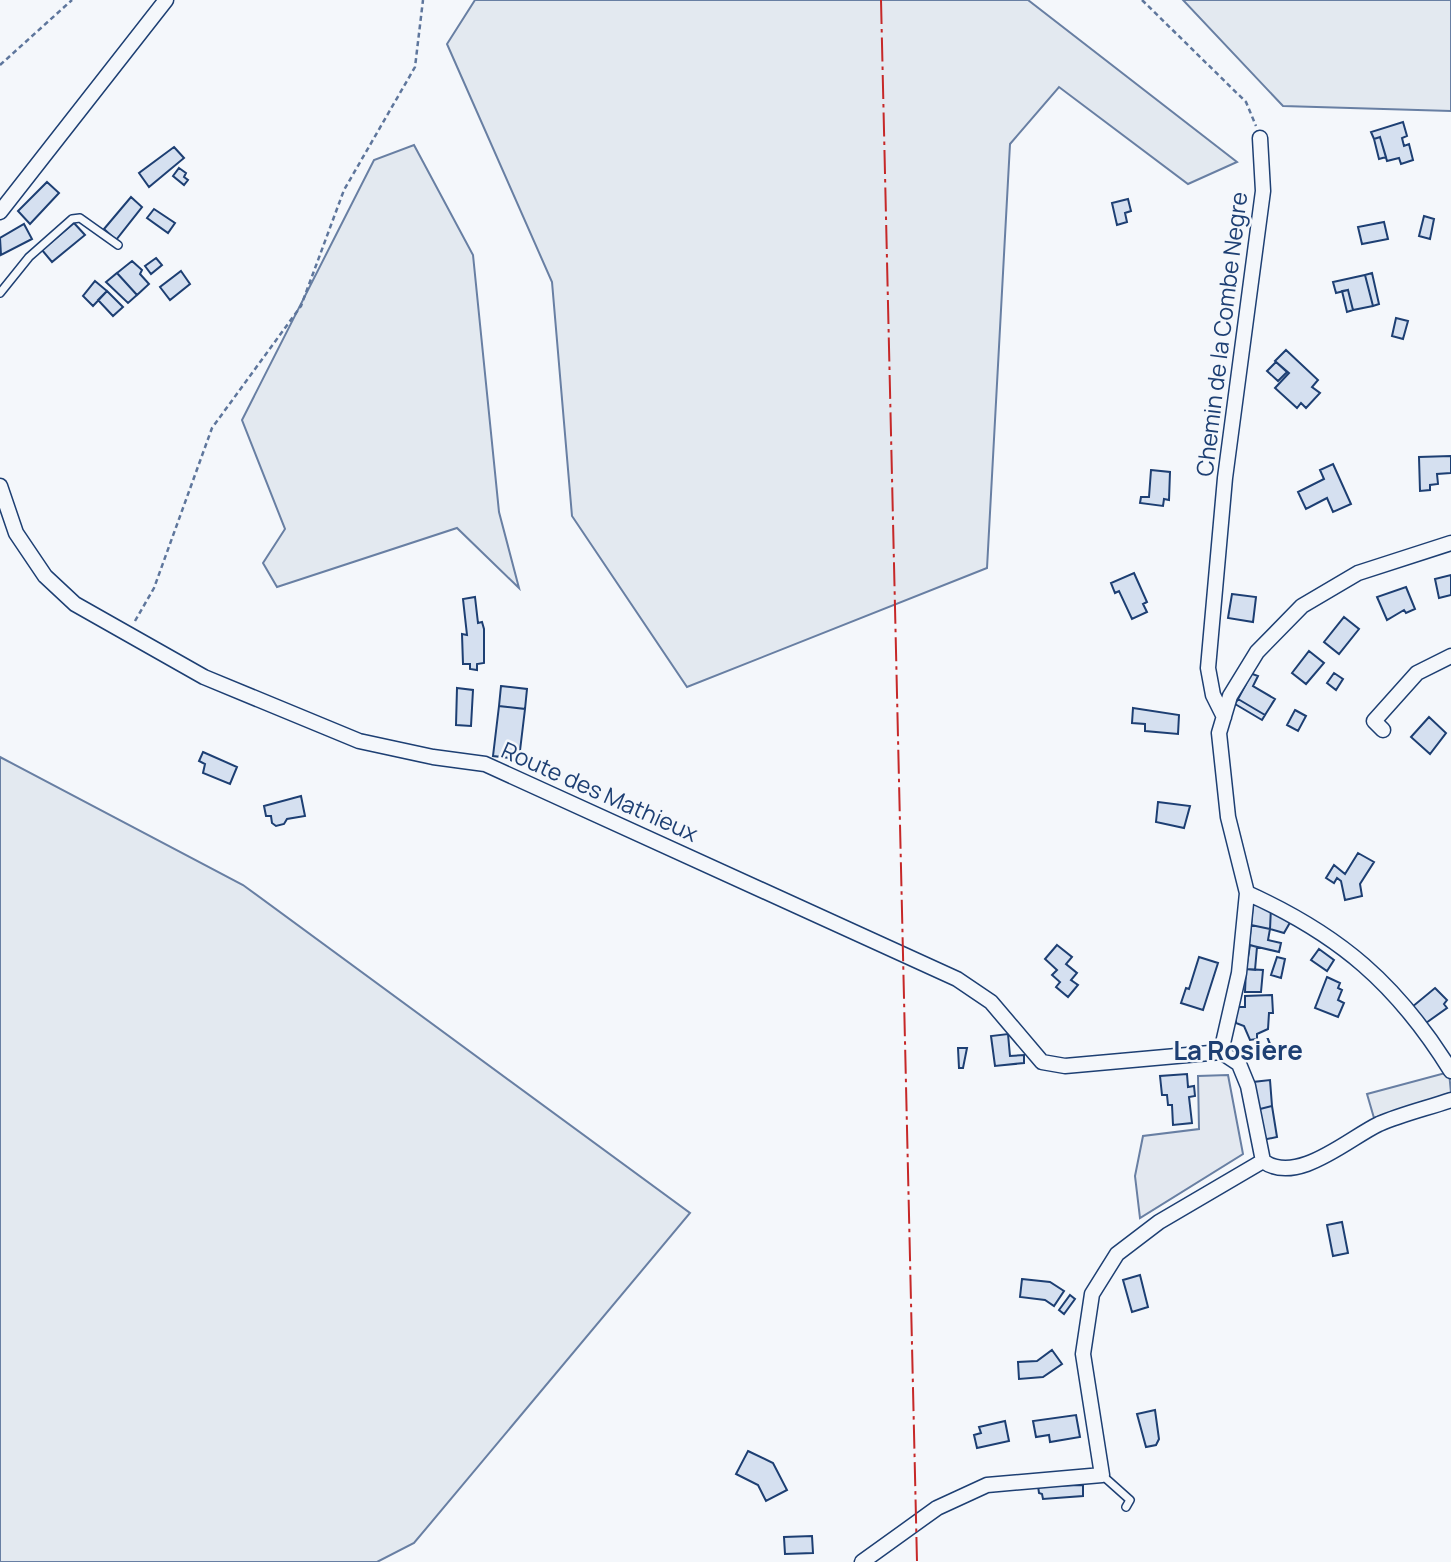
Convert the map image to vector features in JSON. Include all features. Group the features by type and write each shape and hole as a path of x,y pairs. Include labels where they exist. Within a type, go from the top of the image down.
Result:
{"street":[{"path":"0,212 166,0"},
{"name":"Chemin de la Combe Negre","path":"1224,717 1213,695 1208,668 1226,478 1263,191 1260,138"},
{"name":"Route des Mathieux","path":"0,486 16,533 45,576 75,604 204,677 359,740 433,757 485,764 957,979 991,1002 1042,1062 1065,1066 1090,1065 1221,1052"},
{"path":"1451,543 1358,573 1302,606 1257,652 1230,696 1219,733 1228,817 1247,893 1239,973 1221,1052 1239,1064 1248,1086 1263,1161 1271,1167 1288,1169 1318,1160 1380,1124 1451,1100"},
{"path":"1383,730 1374,722 1418,673 1451,656"},
{"path":"1247,893 1281,908 1347,949 1393,990 1429,1034 1451,1071"},
{"path":"862,1562 937,1508 988,1485 1102,1475 1083,1354 1092,1294 1117,1254 1159,1222 1263,1161"}],"lane":[{"path":"0,293 29,257 72,219 80,218 118,245"},
{"path":"1102,1475 1130,1500 1126,1507"}],"path":[{"path":"0,65 72,0"},
{"path":"128,634 154,588 212,428 302,306 344,190 415,67 423,0"},
{"path":"1142,0 1246,102 1260,138"}],"shaded area":[{"path":"475,0 1028,0 1237,162 1188,184 1059,87 1010,144 987,568 687,687 572,516 552,282 447,44"},
{"path":"1183,0 1451,0 1451,111 1283,106"},
{"path":"414,145 473,255 499,512 519,588 457,528 277,587 263,563 285,529 242,420 374,160"},
{"path":"0,757 243,885 690,1213 414,1543 377,1562 0,1562"},
{"path":"1449,1072 1451,1093 1374,1118 1367,1094"},
{"path":"1228,1075 1243,1154 1140,1218 1135,1176 1143,1136 1199,1129 1198,1076"}],"building":[{"path":"1403,122 1407,136 1402,138 1404,146 1409,144 1413,160 1401,164 1399,158 1387,161 1380,137 1374,139 1371,132"},
{"path":"1380,137 1386,157 1379,159 1374,139"},
{"path":"174,147 184,158 149,187 139,173"},
{"path":"179,168 186,173 184,177 188,180 184,185 173,176"},
{"path":"47,182 59,193 30,224 18,211"},
{"path":"131,197 142,207 116,240 104,229"},
{"path":"1128,199 1131,211 1125,213 1127,222 1117,225 1112,203"},
{"path":"154,209 175,223 168,233 147,218"},
{"path":"1424,216 1434,219 1430,239 1419,236"},
{"path":"1384,222 1388,239 1362,244 1358,227"},
{"path":"74,223 85,235 52,262 42,250"},
{"path":"24,224 32,239 1,255 0,238"},
{"path":"156,258 162,265 151,274 145,266"},
{"path":"132,261 142,270 140,274 149,284 137,295 117,273"},
{"path":"181,271 190,284 170,300 160,287"},
{"path":"117,273 137,295 128,303 106,282"},
{"path":"1372,273 1379,304 1373,306 1365,275"},
{"path":"1365,275 1373,306 1353,310 1348,290 1336,293 1333,282"},
{"path":"95,281 107,291 93,306 83,296"},
{"path":"1348,290 1353,310 1347,312 1342,291"},
{"path":"107,291 123,307 113,316 98,300"},
{"path":"1396,318 1408,321 1403,339 1392,336"},
{"path":"1286,350 1318,380 1312,387 1320,393 1306,408 1301,403 1297,408 1275,388 1289,373 1275,361"},
{"path":"1276,362 1287,372 1278,381 1267,371"},
{"path":"1451,456 1451,473 1437,474 1438,484 1430,485 1430,490 1420,491 1419,457"},
{"path":"1333,464 1351,504 1333,512 1327,498 1306,509 1298,492 1324,479 1320,470"},
{"path":"1151,470 1170,472 1169,500 1164,499 1163,506 1140,503 1141,497 1149,497"},
{"path":"1134,573 1147,602 1143,604 1147,612 1132,619 1119,591 1115,593 1111,583"},
{"path":"1451,575 1451,595 1439,598 1435,579"},
{"path":"1406,587 1415,609 1406,613 1404,610 1387,620 1377,597"},
{"path":"1232,594 1256,597 1253,622 1228,618"},
{"path":"475,597 478,623 482,622 484,629 484,663 477,664 477,670 470,669 470,664 463,664 462,634 467,635 463,599"},
{"path":"1344,617 1359,629 1339,654 1324,642"},
{"path":"1309,651 1324,663 1306,684 1292,673"},
{"path":"1247,672 1258,676 1253,686 1275,699 1265,715 1238,699 1246,684 1241,682"},
{"path":"1334,673 1343,679 1336,690 1327,683"},
{"path":"501,686 527,689 525,709 499,706"},
{"path":"457,688 473,690 471,726 456,725"},
{"path":"1238,699 1265,715 1262,720 1235,704"},
{"path":"499,706 525,709 519,759 493,756"},
{"path":"1133,708 1179,715 1178,734 1145,731 1145,724 1132,723"},
{"path":"1295,710 1306,716 1298,731 1287,725"},
{"path":"1429,717 1446,733 1430,754 1411,737"},
{"path":"203,752 237,767 230,784 203,773 205,764 199,761"},
{"path":"301,796 305,816 287,819 284,824 276,826 272,823 271,816 266,816 264,806"},
{"path":"1158,802 1190,806 1184,828 1156,822"},
{"path":"1358,853 1374,862 1360,884 1362,896 1345,900 1341,881 1337,878 1334,883 1326,878 1334,865 1345,874"},
{"path":"1253,904 1271,907 1270,929 1251,925"},
{"path":"1271,907 1292,919 1284,933 1270,929"},
{"path":"1251,925 1270,929 1268,940 1281,943 1279,952 1249,945"},
{"path":"1057,945 1072,957 1066,964 1077,973 1071,980 1078,985 1068,997 1056,987 1060,982 1052,975 1057,970 1045,959"},
{"path":"1250,945 1257,947 1255,970 1246,969"},
{"path":"1319,949 1334,960 1327,971 1311,960"},
{"path":"1199,957 1218,963 1203,1010 1181,1003 1186,988 1189,989"},
{"path":"1277,957 1285,959 1281,978 1271,975"},
{"path":"1246,969 1263,970 1261,992 1245,992"},
{"path":"1327,977 1340,983 1338,988 1342,990 1338,1000 1344,1003 1338,1017 1315,1008"},
{"path":"1435,988 1447,1000 1444,1004 1447,1008 1426,1023 1412,1007"},
{"path":"1272,995 1273,1013 1269,1013 1268,1029 1257,1034 1257,1039 1250,1040 1244,1026 1236,1023 1236,1007 1245,1007 1245,996"},
{"path":"1008,1034 1010,1056 1024,1055 1024,1063 995,1066 991,1036"},
{"path":"958,1048 967,1048 963,1068 959,1068"},
{"path":"1187,1074 1188,1087 1194,1086 1195,1096 1189,1097 1192,1123 1173,1125 1172,1105 1168,1105 1167,1095 1162,1095 1160,1076"},
{"path":"1270,1080 1272,1106 1256,1110 1253,1082"},
{"path":"1272,1106 1277,1137 1262,1140 1256,1110"},
{"path":"1342,1222 1348,1253 1333,1256 1327,1225"},
{"path":"1140,1275 1148,1307 1132,1312 1123,1280"},
{"path":"1022,1279 1050,1282 1064,1291 1054,1306 1045,1300 1020,1297"},
{"path":"1070,1295 1075,1299 1064,1314 1059,1310"},
{"path":"1052,1350 1062,1364 1043,1377 1019,1379 1018,1362 1037,1361"},
{"path":"1155,1410 1159,1439 1156,1445 1146,1447 1137,1414"},
{"path":"1076,1415 1080,1437 1050,1442 1049,1435 1036,1437 1033,1421"},
{"path":"1005,1421 1009,1441 977,1448 974,1435 981,1433 979,1427"},
{"path":"748,1451 773,1463 787,1490 766,1501 758,1485 736,1474"},
{"path":"1083,1485 1083,1496 1043,1499 1038,1486"},
{"path":"812,1536 813,1553 785,1554 784,1537"}],"power":[{"path":"881,0 917,1562"}],"district":[{"name":"La Rosière","path":"1238,1050"}]}
